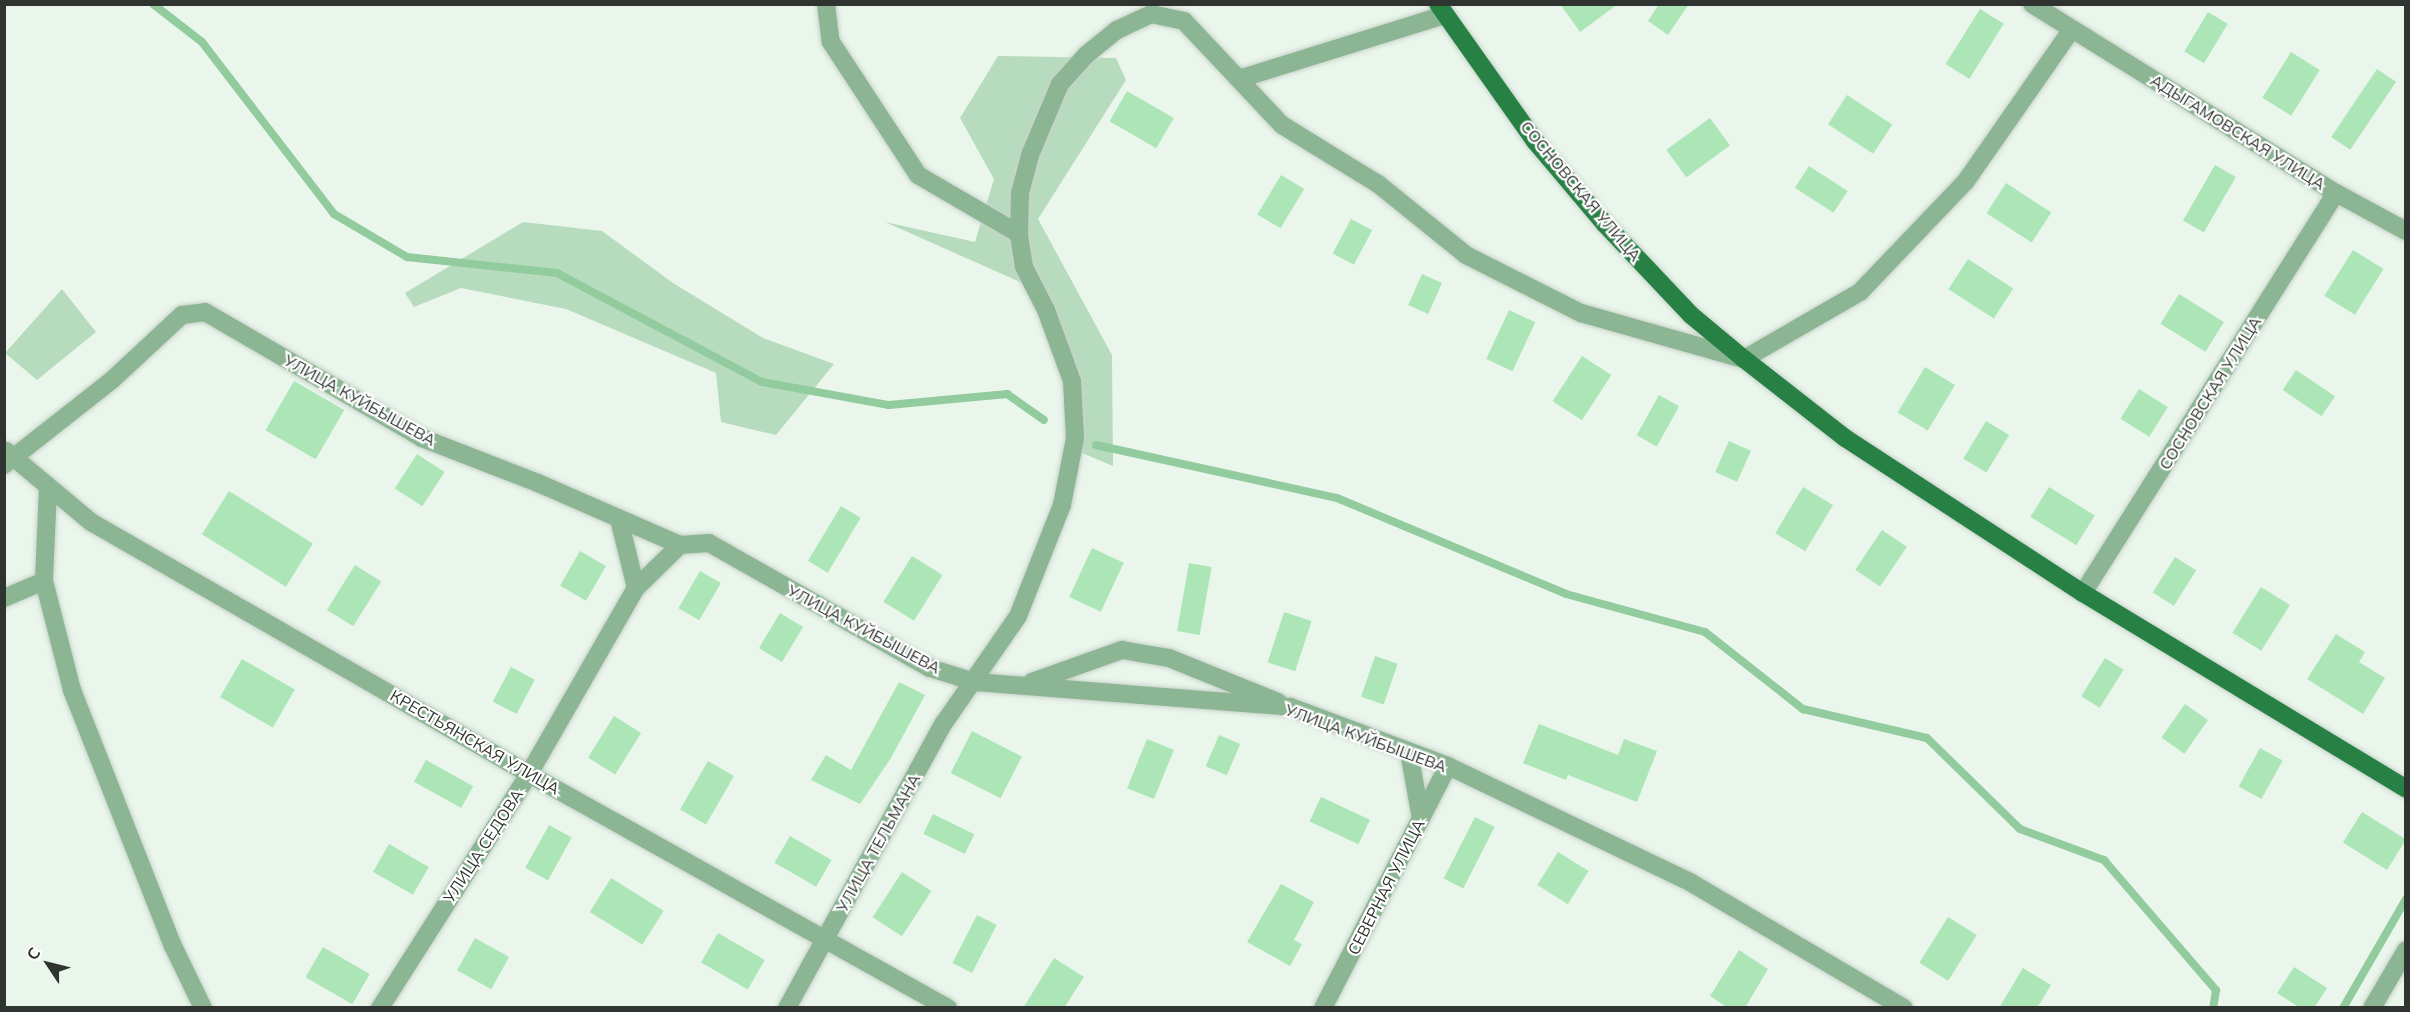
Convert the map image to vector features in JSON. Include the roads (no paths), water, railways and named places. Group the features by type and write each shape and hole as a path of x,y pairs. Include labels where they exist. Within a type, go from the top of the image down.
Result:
{"main road":[{"name":"СОСНОВСКАЯ УЛИЦА","path":"1441,10 1535,141 1604,223 1691,315 1744,360 1845,438 2083,593 2406,789"}],"street":[{"path":"826,4 831,42 918,175 1019,234"},
{"name":"АДЫГАМОВСКАЯ УЛИЦА","path":"2032,4 2336,193 2406,231"},
{"path":"1239,79 1441,10"},
{"name":"УЛИЦА ТЕЛЬМАНА","path":"787,1008 944,723 975,682 1018,616 1041,564 1062,505 1075,438 1072,381 1046,310 1024,267 1019,234 1020,193 1030,155 1060,84 1086,55 1117,30 1151,14"},
{"name":"СОСНОВСКАЯ УЛИЦА","path":"1151,14 1184,21 1282,125 1378,184 1466,255 1581,313 1744,360"},
{"path":"1744,360 1860,292 1966,181 2072,29"},
{"name":"СОСНОВСКАЯ УЛИЦА","path":"2083,593 2336,193"},
{"name":"УЛИЦА КУЙБЫШЕВА","path":"8,458 112,380 182,315 205,312 422,438 680,546 709,543 930,668 975,682 1029,683 1164,700 1291,707 1448,766 1690,882 1904,1008"},
{"name":"КРЕСТЬЯНСКАЯ УЛИЦА","path":"8,458 91,522 529,774 948,1008"},
{"path":"48,488 44,581 72,690 173,946 203,1008"},
{"path":"619,519 636,588"},
{"name":"УЛИЦА СЕДОВА","path":"380,1008 529,774 636,588 680,546"},
{"path":"4,598 44,581"},
{"path":"1029,683 1122,650 1169,658 1291,707"},
{"path":"1409,752 1421,819"},
{"name":"СЕВЕРНАЯ УЛИЦА","path":"1323,1008 1448,766"},
{"path":"2372,1008 2406,950"}],"waterway":[{"path":"153,4 202,42 334,214 407,257 557,273 762,382 889,405 1007,394 1044,420"},
{"path":"1096,445 1337,498 1566,594 1705,632 1803,709 1927,738 2020,829 2104,860 2216,990 2213,1008"},
{"path":"2343,1008 2406,899"}]}
